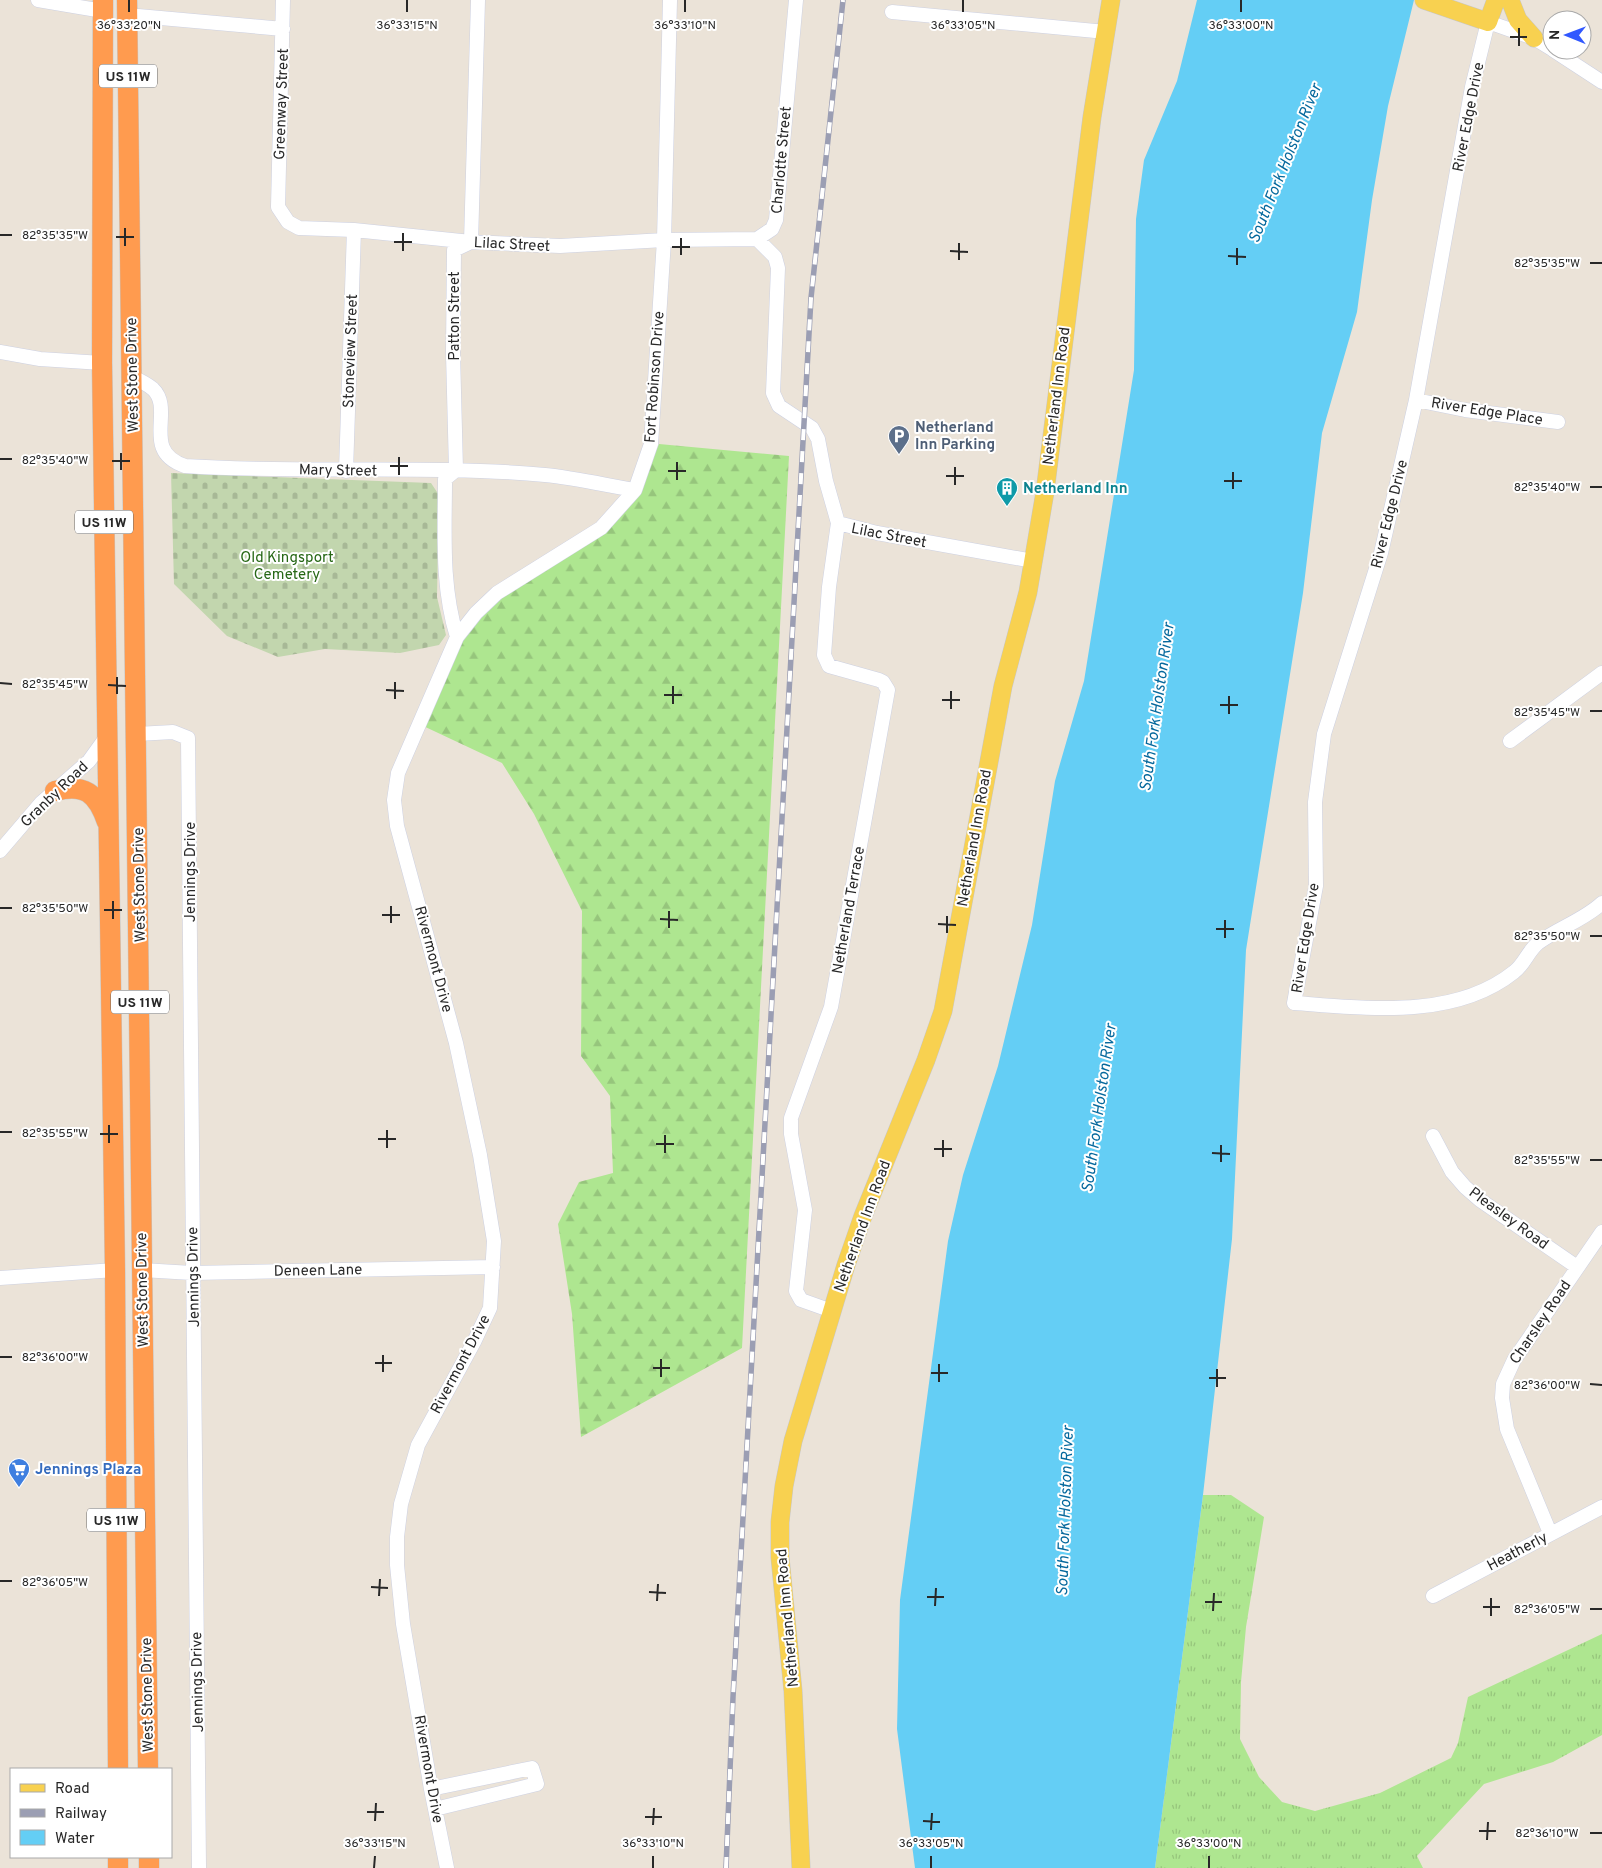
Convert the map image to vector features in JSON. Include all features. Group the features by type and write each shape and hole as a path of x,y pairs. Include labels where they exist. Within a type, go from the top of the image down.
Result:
{"highway":[{"path":"103,6 127,8"},
{"name":"West Stone Drive","path":"103,6 102,363 115,1270 118,1768"},
{"name":"West Stone Drive","path":"127,8 148,1768"},
{"path":"102,160 114,143 129,137"},
{"path":"102,363 132,376"},
{"path":"107,736 137,734"},
{"path":"55,791 72,786 88,792 104,812 109,829"},
{"path":"115,1270 142,1270"}],"main road":[{"name":"Netherland Inn Road","path":"800,1868 792,1690 780,1557 780,1522 784,1486 793,1442 832,1311 863,1216 926,1060 943,1011 1003,686 1028,592 1051,448 1062,342 1092,117 1111,0"},
{"path":"1434,1 1488,22 1496,0"},
{"path":"1510,0 1518,20 1534,38"}],"street":[{"path":"38,0 103,6"},
{"name":"Greenway Street","path":"278,207 283,0"},
{"path":"471,242 478,0"},
{"name":"Fort Robinson Drive","path":"398,773 457,637 497,593 601,528 635,490 651,444 664,240 670,0"},
{"name":"Charlotte Street","path":"757,239 772,229 776,220 796,0"},
{"path":"127,8 283,29"},
{"path":"892,12 1106,32"},
{"path":"1488,22 1534,38 1542,43"},
{"name":"River Edge Drive","path":"1488,22 1472,87 1416,400 1381,553 1324,734 1315,802 1316,886 1294,1003 1371,1007 1429,1005 1472,997 1516,972 1532,947 1602,903"},
{"path":"1568,60 1602,82"},
{"name":"Lilac Street","path":"278,207 288,222 299,228 354,230 471,242 560,246 664,240 757,239 775,257 778,268 773,393 779,406 786,412 804,421 812,428 818,439 826,481 838,523 877,533 1032,561"},
{"name":"Stoneview Street","path":"346,471 354,230"},
{"name":"Patton Street","path":"456,470 453,353 454,250 471,242"},
{"path":"0,352 40,360 102,363"},
{"name":"Mary Street","path":"132,376 154,390 159,404 163,448 173,462 198,467 346,471 456,470 546,475 635,490"},
{"name":"River Edge Place","path":"1416,400 1465,410 1558,422"},
{"path":"456,470 445,479 445,578 449,610 457,637"},
{"name":"Netherland Terrace","path":"832,1311 801,1300 796,1291 805,1210 791,1134 791,1118 831,1007 888,690 886,685 879,680 829,666 825,662 829,587 838,523"},
{"path":"1510,742 1602,673"},
{"name":"Jennings Drive","path":"137,734 173,732 188,738 192,1273 200,1868"},
{"name":"Granby Road","path":"0,851 41,803 89,761 107,736"},
{"name":"Rivermont Drive","path":"398,773 394,800 397,826 456,1043 491,1215 494,1241 490,1308 474,1342 418,1445 401,1504 396,1565 399,1595 431,1789 447,1868"},
{"name":"Pleasley Road","path":"1433,1136 1452,1172 1465,1187 1480,1200 1577,1267"},
{"name":"Charsley Road","path":"1550,1533 1507,1429 1502,1398 1504,1384 1514,1360 1602,1232"},
{"name":"Deneen Lane","path":"142,1270 192,1273 493,1267"},
{"path":"0,1278 115,1270"},
{"name":"Heatherly","path":"1433,1596 1602,1507"},
{"path":"431,1789 532,1768 538,1784 435,1809"}],"green space":[{"path":"659,444 789,456 742,1348 581,1437 572,1314 558,1224 579,1182 613,1173 610,1096 581,1056 582,911 534,814 502,763 419,724 476,613 601,528 635,490"},
{"name":"Old Kingsport Cemetery","path":"171,473 431,483 439,495 437,597 446,635 439,645 400,653 325,649 278,657 227,636 174,584"},
{"path":"1203,1495 1231,1495 1264,1517 1246,1627 1241,1682 1240,1739 1259,1777 1282,1802 1315,1811 1380,1793 1451,1758 1458,1743 1468,1697 1602,1634 1602,1735 1553,1762 1484,1784 1417,1856 1423,1868 1155,1868"}],"water":[{"name":"South Fork Holston River","path":"1197,0 1414,0 1388,106 1372,200 1357,312 1322,433 1303,593 1246,950 1232,1239 1203,1495 1155,1868 915,1868 897,1729 900,1600 948,1241 963,1175 998,1066 1032,925 1055,781 1084,681 1134,370 1136,219 1144,160 1177,81"}],"railway":[{"path":"726,1868 733,1697 811,298 843,0"}],"place":[{"name":"Netherland Inn Parking","path":"899,455"},
{"name":"Netherland Inn","path":"1007,507"},
{"name":"Jennings Plaza","path":"19,1488"}]}
